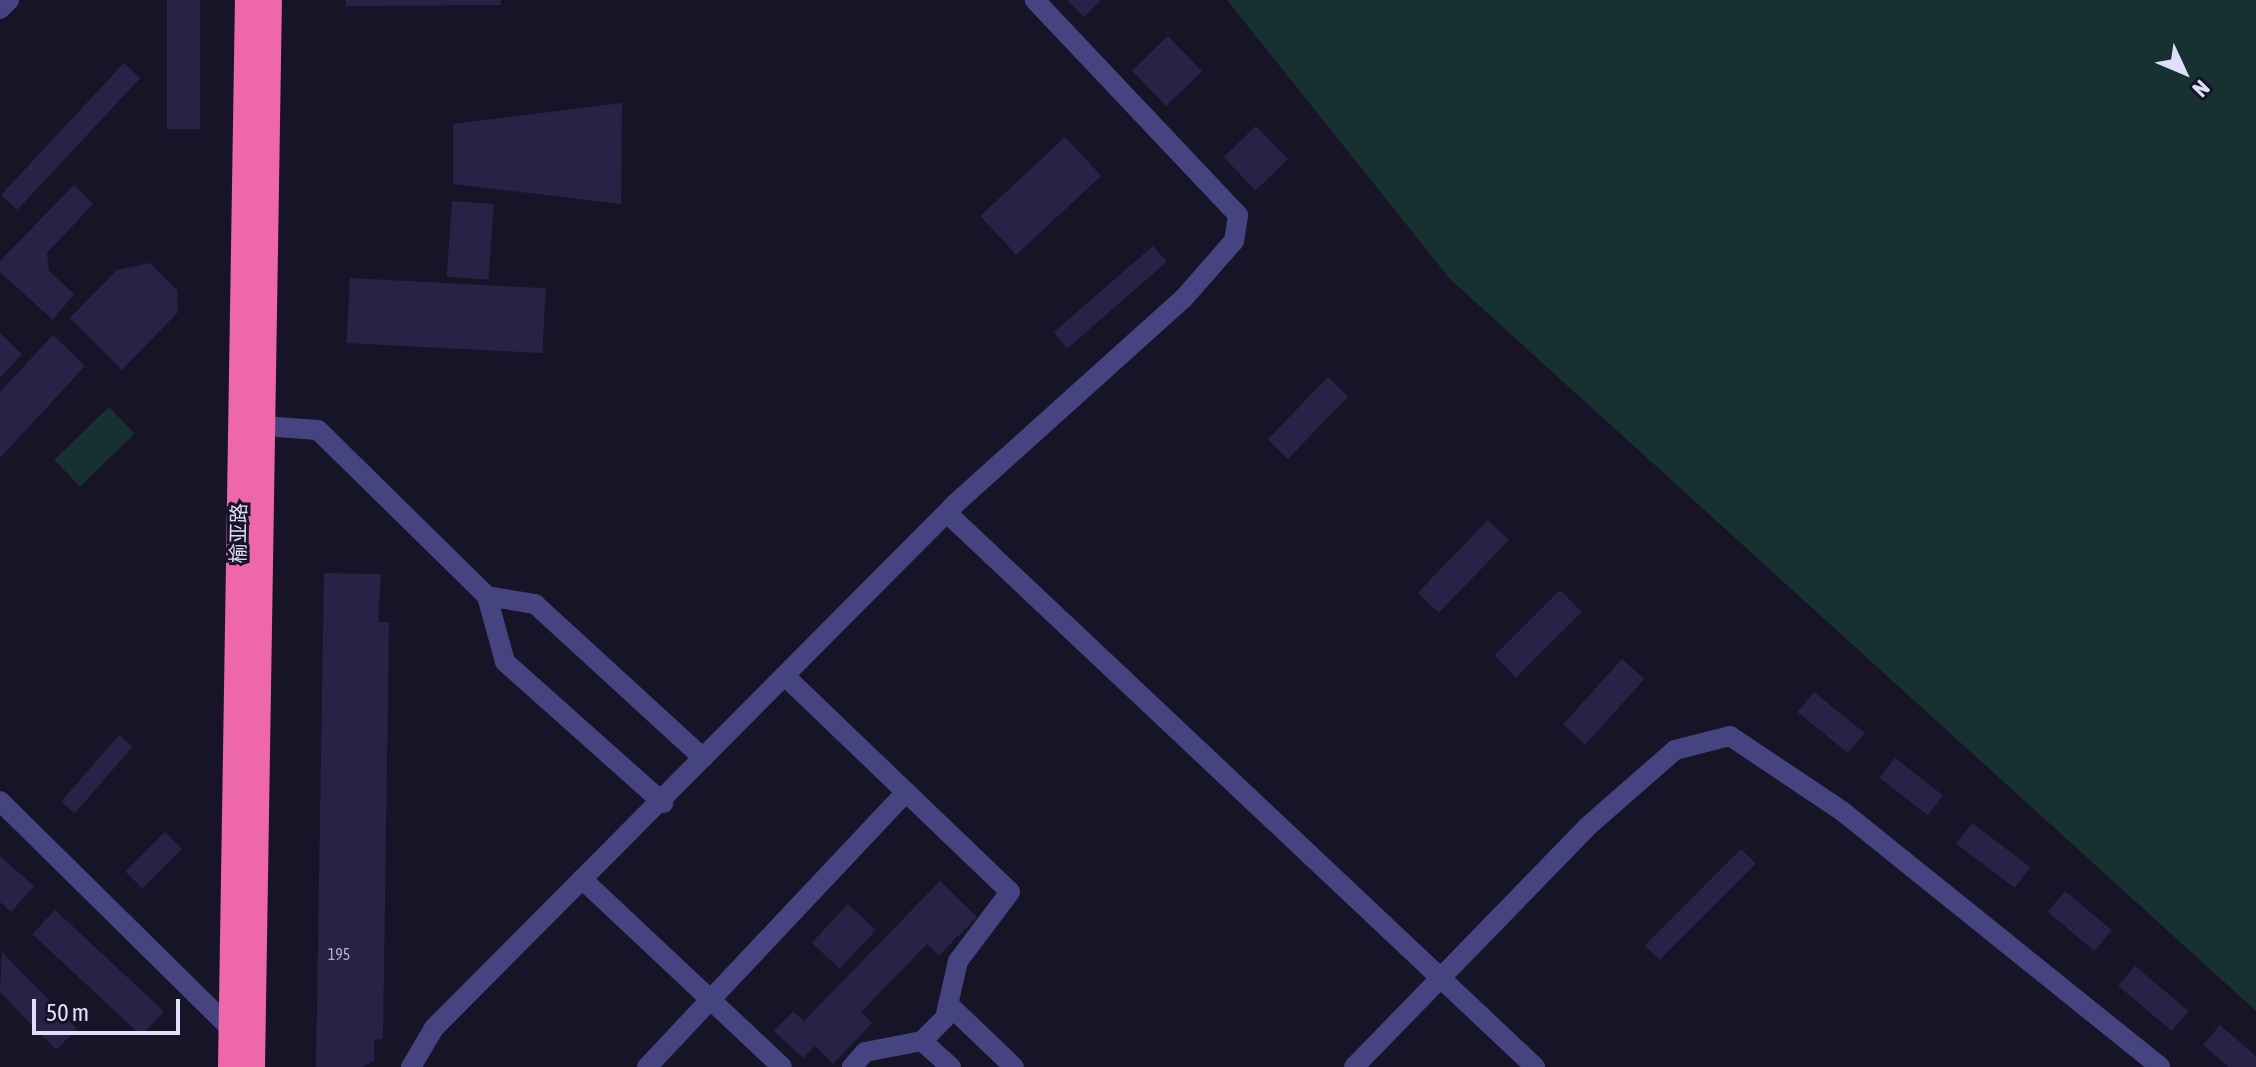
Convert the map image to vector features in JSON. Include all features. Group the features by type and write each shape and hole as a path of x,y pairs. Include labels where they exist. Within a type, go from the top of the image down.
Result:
{"highway":[{"name":"榆亚路","path":"230,1067 247,0"},
{"name":"榆亚路","path":"253,1067 270,0"}],"lane":[{"path":"0,9 9,0"},
{"path":"411,1067 434,1028 582,879 663,803 703,758 947,513 1183,299 1234,241 1238,215 1035,0"},
{"path":"264,426 318,430 487,596 505,662 663,803"},
{"path":"947,513 1535,1067"},
{"path":"487,596 535,604 703,758"},
{"path":"786,677 1010,892 958,961 948,1004 922,1041 865,1052 852,1067"},
{"path":"1354,1067 1587,827 1675,750 1730,736 1842,811 2160,1067"},
{"path":"647,1067 906,792"},
{"path":"0,801 231,1029"},
{"path":"582,879 782,1067"},
{"path":"948,1004 1014,1067"},
{"path":"922,1041 951,1067"}],"green space":[{"path":"1227,0 2256,0 2256,1011 1450,279"},
{"path":"109,407 135,434 80,486 54,460"}],"building":[{"path":"167,0 200,0 200,129 167,129"},
{"path":"346,0 501,0 501,5 346,6"},
{"path":"1067,0 1101,0 1084,17"},
{"path":"1168,36 1202,71 1166,106 1132,71"},
{"path":"124,63 140,78 17,210 1,195"},
{"path":"622,103 621,204 453,184 453,124"},
{"path":"1256,126 1288,159 1256,190 1224,157"},
{"path":"1065,137 1101,176 1016,255 980,216"},
{"path":"74,185 93,204 47,253 49,271 74,294 53,320 0,272 0,261"},
{"path":"452,201 494,204 489,280 447,277"},
{"path":"1153,246 1167,262 1067,348 1053,333"},
{"path":"150,263 177,290 178,312 122,370 70,318 117,270"},
{"path":"350,278 546,288 542,353 347,343"},
{"path":"0,333 22,354 0,378"},
{"path":"53,335 85,366 0,458 0,392"},
{"path":"1328,377 1348,396 1288,459 1268,440"},
{"path":"1488,520 1509,540 1439,613 1418,593"},
{"path":"324,573 381,574 378,622 389,622 383,1039 374,1040 374,1061 362,1067 316,1067"},
{"path":"1560,590 1582,612 1516,678 1494,656"},
{"path":"1622,659 1644,679 1585,744 1563,724"},
{"path":"1814,692 1865,733 1848,753 1798,712"},
{"path":"119,735 133,747 75,813 61,801"},
{"path":"1895,758 1943,796 1928,815 1880,778"},
{"path":"1972,823 2030,867 2015,888 1956,844"},
{"path":"165,832 182,849 142,889 125,872"},
{"path":"1741,849 1756,864 1660,960 1645,945"},
{"path":"0,856 34,886 11,912 0,902"},
{"path":"940,881 977,917 939,955 927,944 861,1012 872,1023 833,1064 815,1046 803,1058 774,1031 793,1011 804,1021"},
{"path":"2065,891 2112,930 2094,951 2048,912"},
{"path":"848,904 876,930 840,969 812,943"},
{"path":"55,910 164,1012 141,1036 32,934"},
{"path":"2,952 77,1029 56,1050 0,992"},
{"path":"2135,966 2189,1011 2172,1031 2118,986"},
{"path":"2220,1025 2256,1056 2256,1067 2229,1067 2203,1045"}]}
